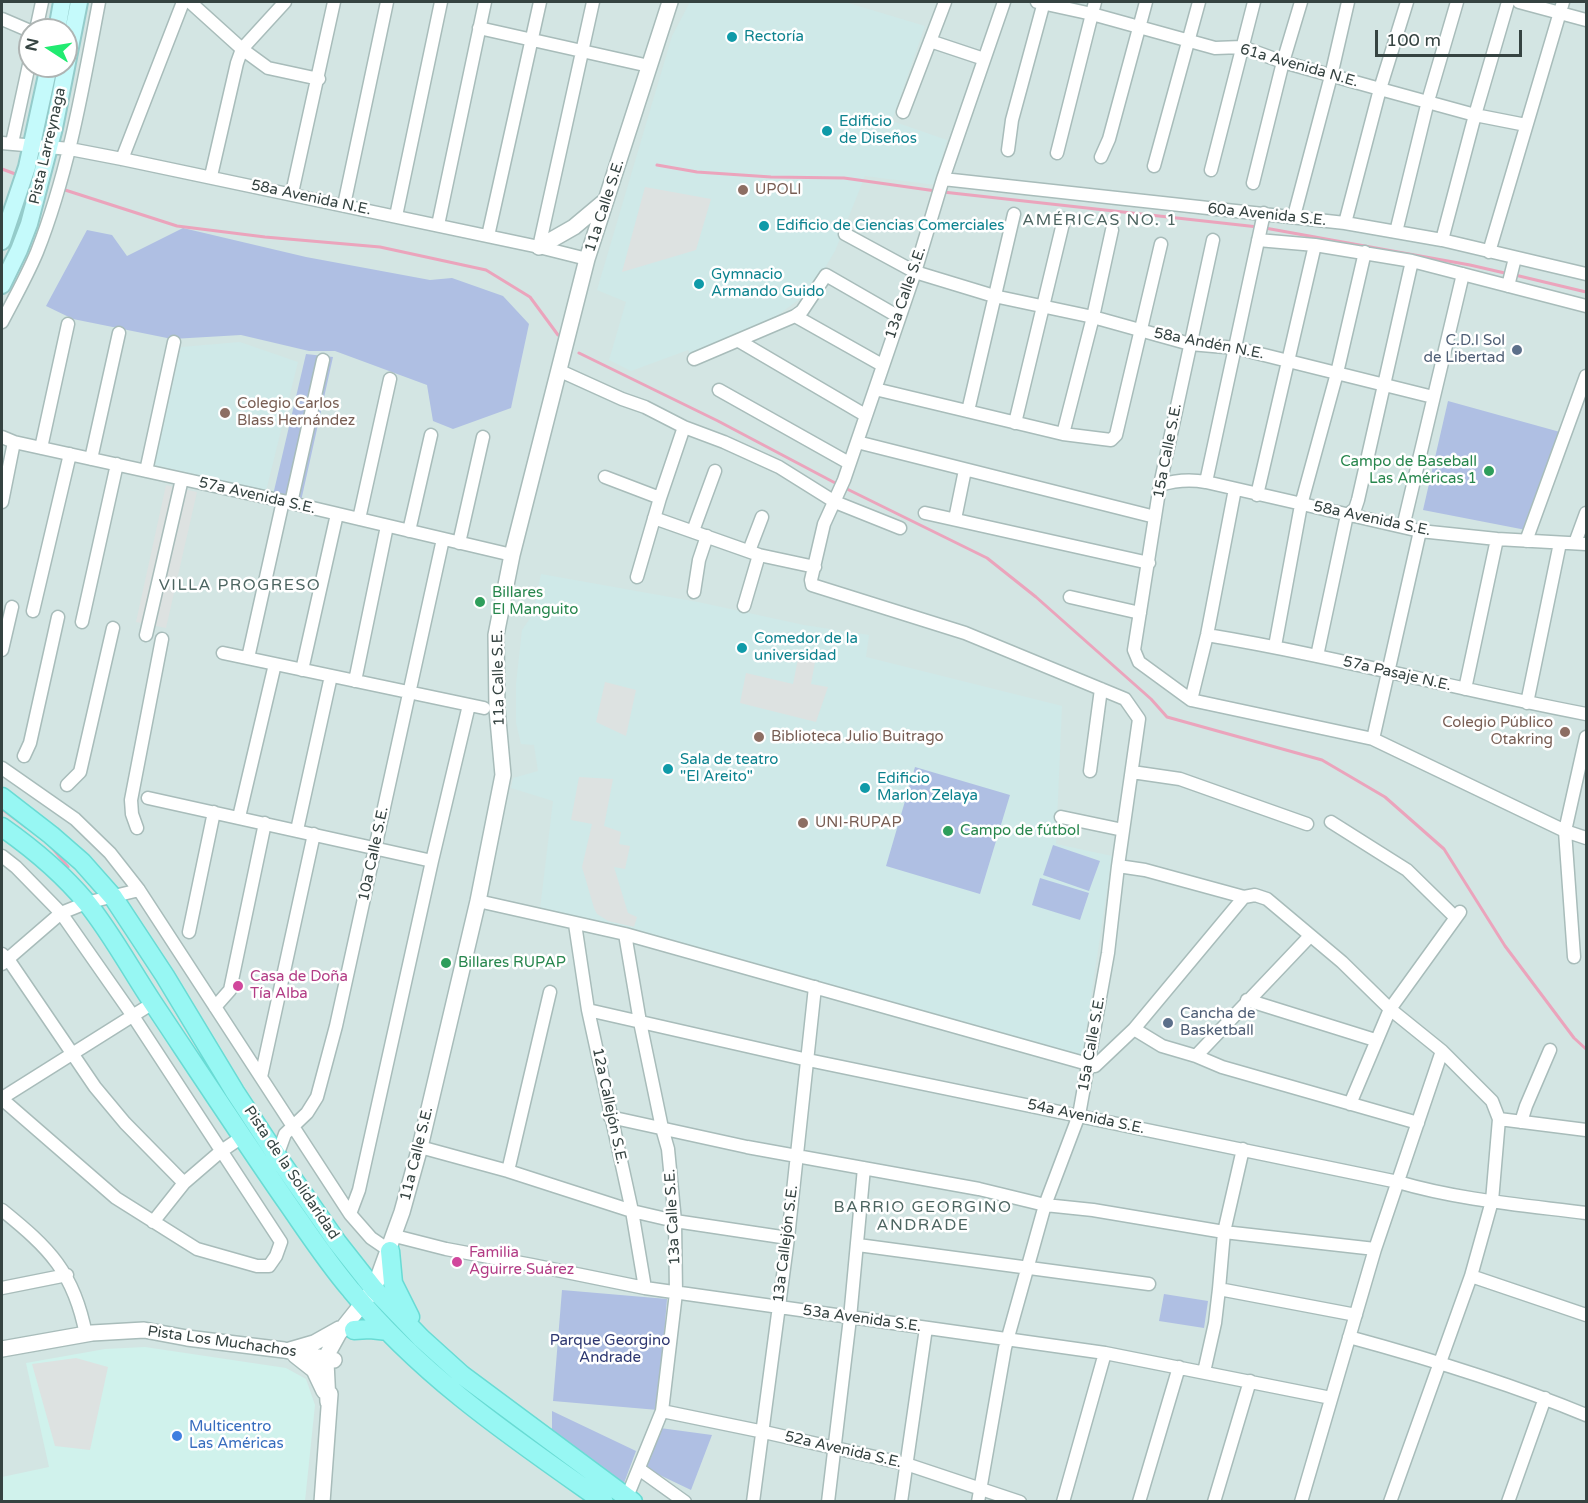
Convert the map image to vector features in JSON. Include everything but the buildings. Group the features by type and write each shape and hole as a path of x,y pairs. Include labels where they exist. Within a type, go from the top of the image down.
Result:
{"main road":[{"path":"59,18 62,2"},
{"name":"Pista Larreynaga","path":"2,241 6,217 21,183 36,175 50,147 79,2"},
{"name":"Pista Larreynaga","path":"2,285 29,224 36,175 33,145 47,78"},
{"name":"Pista de la Solidaridad","path":"2,797 82,862 113,897 277,1156 337,1242 374,1289 421,1338 462,1375 625,1500"},
{"name":"Pista de la Solidaridad","path":"2,826 54,870 86,903 242,1137 350,1290 366,1308 448,1389 511,1437 604,1502"},
{"path":"392,1244 393,1283 421,1338"},
{"path":"350,1290 353,1298 350,1325 388,1331"}],"street":[{"path":"39,18 42,2"},
{"path":"2,322 32,264 62,178 70,149 99,2"},
{"path":"122,159 190,2 242,50 268,68 319,79"},
{"path":"211,176 242,50 285,2"},
{"path":"292,193 319,79 334,2"},
{"path":"344,205 387,2"},
{"path":"396,216 441,2"},
{"path":"438,225 485,2"},
{"path":"488,236 540,2"},
{"path":"539,247 592,2"},
{"name":"11a Calle S.E.","path":"331,1359 342,1345 350,1325 366,1308 374,1289 392,1244 420,1147 478,902 503,775 497,709 496,635 512,555 587,259 670,2"},
{"path":"903,112 945,2"},
{"name":"13a Calle S.E.","path":"1004,2 940,187 915,272 857,442 840,491 824,524 811,580 812,585 965,633 1101,689"},
{"path":"1008,150 1012,120 1041,2"},
{"name":"61a Avenida N.E.","path":"1041,2 1215,48 1242,47 1283,62 1380,90 1475,115 1526,125"},
{"path":"1057,153 1095,2"},
{"path":"1101,157 1109,139 1146,2"},
{"path":"1154,166 1199,2"},
{"path":"1211,170 1254,2"},
{"path":"1253,183 1283,62 1301,2"},
{"path":"1294,216 1348,2"},
{"path":"1345,223 1380,90 1407,2"},
{"path":"1396,232 1428,101 1457,2"},
{"path":"1442,240 1475,115 1509,2"},
{"path":"1519,2 1562,7 1587,20"},
{"path":"1489,252 1562,7"},
{"path":"2,20 18,26"},
{"path":"479,28 649,66"},
{"path":"930,41 984,59"},
{"path":"25,78 7,143 33,145"},
{"name":"58a Avenida N.E.","path":"33,145 70,149 211,176 587,259"},
{"name":"60a Avenida S.E.","path":"940,187 1201,208 1263,218 1294,216 1442,240 1489,252 1511,273 1587,274"},
{"path":"539,247 574,227 605,201"},
{"path":"968,411 1014,214"},
{"path":"1206,482 1263,218"},
{"path":"1016,423 1064,219"},
{"path":"1062,434 1093,317 1112,230"},
{"name":"58a Andén N.E.","path":"845,234 915,272 994,296 1093,317 1190,344 1236,348 1433,397"},
{"path":"1258,238 1365,252 1463,274 1511,273 1587,306"},
{"name":"15a Calle S.E.","path":"1191,700 1139,662 1134,650 1160,485 1213,240"},
{"path":"875,389 1062,434 1111,440 1116,435 1161,244"},
{"path":"1257,495 1315,244"},
{"path":"1275,646 1300,505 1337,373 1365,252"},
{"path":"1317,656 1347,515 1355,509 1358,500 1412,261"},
{"path":"1403,527 1463,274"},
{"path":"694,359 795,316 802,311 826,276 898,317"},
{"path":"795,316 882,365"},
{"path":"41,448 68,324"},
{"path":"91,459 119,333"},
{"path":"739,341 865,415"},
{"path":"146,471 174,342"},
{"path":"248,658 323,360"},
{"path":"558,370 645,407 684,428 840,491 900,528"},
{"path":"1526,541 1580,411 1587,376"},
{"path":"359,519 390,379"},
{"path":"719,390 849,463"},
{"path":"637,577 660,498 684,428"},
{"path":"409,531 431,435"},
{"name":"57a Avenida S.E.","path":"2,437 14,442 287,502 512,555"},
{"path":"459,543 483,437"},
{"path":"2,502 14,442"},
{"path":"857,442 1155,517"},
{"path":"33,611 70,454"},
{"path":"82,622 117,464"},
{"path":"955,519 965,470"},
{"path":"693,531 715,471"},
{"path":"605,477 660,498"},
{"path":"146,635 182,479"},
{"name":"58a Avenida S.E.","path":"1160,485 1177,480 1206,482 1420,531 1581,544"},
{"path":"1235,489 1207,635 1191,700 1372,739 1565,831 1587,838"},
{"path":"925,513 1149,563"},
{"path":"1581,544 1587,513"},
{"path":"302,670 337,514"},
{"path":"744,606 762,517"},
{"path":"654,518 754,553 814,567"},
{"path":"355,681 387,526"},
{"path":"1372,739 1420,531"},
{"path":"694,592 699,560 707,536"},
{"name":"10a Calle S.E.","path":"277,1156 281,1141 307,1113 317,1097 336,1026 443,539"},
{"path":"1466,689 1497,539"},
{"path":"1527,703 1560,543"},
{"path":"1070,597 1140,614"},
{"path":"2,650 12,607"},
{"path":"24,756 30,743 58,617"},
{"path":"67,785 80,772 113,628"},
{"name":"57a Pasaje N.E.","path":"1207,635 1275,646 1527,703 1587,714"},
{"path":"137,828 132,814 131,800 162,639"},
{"path":"223,653 484,708"},
{"path":"239,818 275,664"},
{"path":"297,830 331,676"},
{"path":"1090,771 1101,689"},
{"name":"15a Calle S.E.","path":"978,1502 1007,1339 1045,1205 1079,1115 1108,953 1139,720 1125,699 1101,689"},
{"path":"350,1214 359,1190 469,705"},
{"path":"1574,957 1565,831 1587,737"},
{"path":"2,768 75,819 110,853 139,890 350,1214 371,1238 392,1244"},
{"path":"1132,772 1180,779 1307,824"},
{"path":"148,798 432,861"},
{"path":"189,932 214,812"},
{"path":"1061,818 1123,830"},
{"path":"1331,822 1407,870 1457,915 1390,1009 1350,1104"},
{"path":"215,1007 230,990 265,824"},
{"path":"261,1077 314,834"},
{"path":"2,856 16,867 61,914 133,1016 281,1242 269,1266 257,1266 197,1249 153,1222 116,1198 2,1099 133,1016 153,1003"},
{"path":"1118,866 1145,870 1244,897 1255,895 1268,899 1342,962 1390,1009 1442,1051 1492,1101 1499,1119 1492,1201 1471,1276 1390,1502"},
{"path":"139,890 86,903 61,914 4,959 95,1088 124,1123 183,1183"},
{"path":"478,902 625,934 1095,1066 1134,1029 1244,897"},
{"name":"12a Callejón S.E.","path":"575,924 588,1010 632,1211 645,1288"},
{"name":"13a Calle S.E.","path":"625,934 640,1022 668,1149 675,1221 676,1293 662,1411 625,1500"},
{"path":"1196,1056 1310,936"},
{"name":"13a Callejón S.E.","path":"753,1502 788,1238 815,987"},
{"path":"508,1171 550,992"},
{"path":"1247,1000 1375,1040"},
{"name":"54a Avenida S.E.","path":"588,1010 808,1060 1243,1149 1450,1195 1587,1213"},
{"path":"1134,1029 1162,1046 1222,1067 1418,1123"},
{"path":"1521,1122 1550,1050"},
{"path":"1301,1502 1375,1249 1442,1051"},
{"path":"610,1117 796,1156 979,1189 1045,1205 1093,1210 1224,1232 1375,1249"},
{"path":"1499,1119 1587,1130"},
{"path":"153,1222 183,1183 242,1137"},
{"path":"420,1147 508,1171 632,1211 675,1221 788,1238"},
{"path":"1204,1372 1215,1323 1224,1232 1243,1149"},
{"path":"828,1502 858,1245 864,1168"},
{"path":"2,1210 32,1235 67,1275 86,1335"},
{"name":"53a Avenida S.E.","path":"392,1244 446,1249 676,1293 1106,1353 1331,1398"},
{"path":"858,1245 1149,1284"},
{"path":"2,1288 67,1275"},
{"path":"1471,1276 1587,1315"},
{"path":"1219,1288 1356,1315"},
{"path":"284,1350 314,1343 350,1325"},
{"path":"901,1502 926,1328"},
{"name":"Pista Los Muchachos","path":"2,1349 86,1335 144,1330 331,1359"},
{"path":"1349,1337 1441,1362 1587,1415"},
{"path":"284,1350 301,1359 314,1370 328,1402"},
{"path":"1063,1502 1106,1353"},
{"path":"322,1502 331,1359"},
{"path":"1139,1502 1179,1367"},
{"path":"1214,1502 1250,1381"},
{"path":"1508,1502 1545,1398"},
{"name":"52a Avenida S.E.","path":"662,1411 906,1464 981,1487 1020,1502"},
{"path":"639,1470 685,1502"}],"shaded area":[{"path":"2,2 1586,2 1586,1501 2,1501"},
{"name":"UPOLI","path":"690,2 845,2 925,26 892,121 947,140 935,185 865,176 835,251 819,278 801,298 758,330 692,357 688,350 631,371 609,360 626,302 597,290 672,36"},
{"path":"645,187 711,199 696,250 622,272"},
{"name":"Colegio Carlos Blass Hernández","path":"240,342 298,362 266,491 154,465 181,347"},
{"path":"166,485 197,492 166,628 136,622"},
{"name":"UNI-RUPAP","path":"541,574 698,602 804,625 869,635 866,657 1062,706 1056,844 1112,856 1082,1058 540,909 553,801 511,788 513,778 538,771 534,745 521,744 516,723 516,684 522,630 533,614"},
{"path":"798,659 815,662 811,684 828,687 816,722 740,703 746,673 793,684"},
{"path":"605,682 636,690 626,736 596,722"},
{"path":"579,777 613,779 604,826 621,832 619,844 630,846 625,869 614,867 628,913 637,917 634,927 608,921 597,914 594,908 582,867 592,824 571,820"},
{"name":"Multicentro Las Américas","path":"145,1347 286,1368 306,1379 315,1405 305,1501 2,1502 2,1477 49,1467 26,1363 105,1349"},
{"path":"76,1358 108,1367 90,1450 55,1446 32,1364"}],"green space":[{"path":"183,228 306,257 430,280 452,278 503,296 529,324 511,408 453,429 433,421 427,385 335,351 309,351 241,335 172,339 73,319 46,306 87,230 112,235 127,256"},
{"path":"306,354 333,357 301,501 273,495"},
{"name":"Campo de Baseball Las Américas 1","path":"1448,401 1560,432 1526,530 1423,510"},
{"name":"Campo de fútbol","path":"915,767 1010,795 980,894 886,866"},
{"path":"1053,845 1100,861 1089,891 1043,875"},
{"path":"1040,878 1089,893 1080,920 1032,905"},
{"name":"Parque Georgino Andrade","path":"562,1290 667,1299 658,1410 553,1401"},
{"path":"1164,1294 1208,1301 1204,1328 1159,1321"},
{"path":"552,1411 636,1451 624,1483 552,1430"},
{"path":"660,1428 712,1435 691,1490 645,1468"}],"waterway":[{"path":"657,165 697,172 771,177 844,178 936,191"},
{"path":"2,169 18,175"},
{"path":"62,189 177,226 265,237 380,247 486,270 530,297 558,335"},
{"path":"943,192 1258,227"},
{"path":"1265,228 1509,274"},
{"path":"1515,275 1586,292"},
{"path":"579,353 718,421 839,485"},
{"path":"845,488 987,558 1036,597 1151,699 1167,717 1322,760 1385,797 1444,849 1505,946 1574,1038 1586,1049"},
{"path":"2,809 26,827"},
{"path":"50,845 68,867"}],"place":[{"name":"Rectoría","path":"732,37"},
{"name":"Edificio de Diseños","path":"827,131"},
{"name":"UPOLI","path":"743,190"},
{"name":"Edificio de Ciencias Comerciales","path":"764,226"},
{"name":"Gymnacio Armando Guido","path":"699,284"},
{"name":"C.D.I Sol de Libertad","path":"1517,350"},
{"name":"Colegio Carlos Blass Hernández","path":"225,413"},
{"name":"Campo de Baseball Las Américas 1","path":"1489,471"},
{"name":"Billares El Manguito","path":"480,602"},
{"name":"Comedor de la universidad","path":"742,648"},
{"name":"Colegio Público Otakring","path":"1565,732"},
{"name":"Biblioteca Julio Buitrago","path":"759,737"},
{"name":"Sala de teatro \"El Areito\"","path":"668,769"},
{"name":"Edificio Marlon Zelaya","path":"865,788"},
{"name":"UNI-RUPAP","path":"803,823"},
{"name":"Campo de fútbol","path":"948,831"},
{"name":"Billares RUPAP","path":"446,963"},
{"name":"Casa de Doña Tía Alba","path":"238,986"},
{"name":"Cancha de Basketball","path":"1168,1023"},
{"name":"Familia Aguirre Suárez","path":"457,1262"},
{"name":"Multicentro Las Américas","path":"177,1436"}],"district":[{"name":"AMÉRICAS NO. 1","path":"1100,221"},
{"name":"VILLA PROGRESO","path":"240,586"},
{"name":"BARRIO GEORGINO ANDRADE","path":"923,1217"}]}
